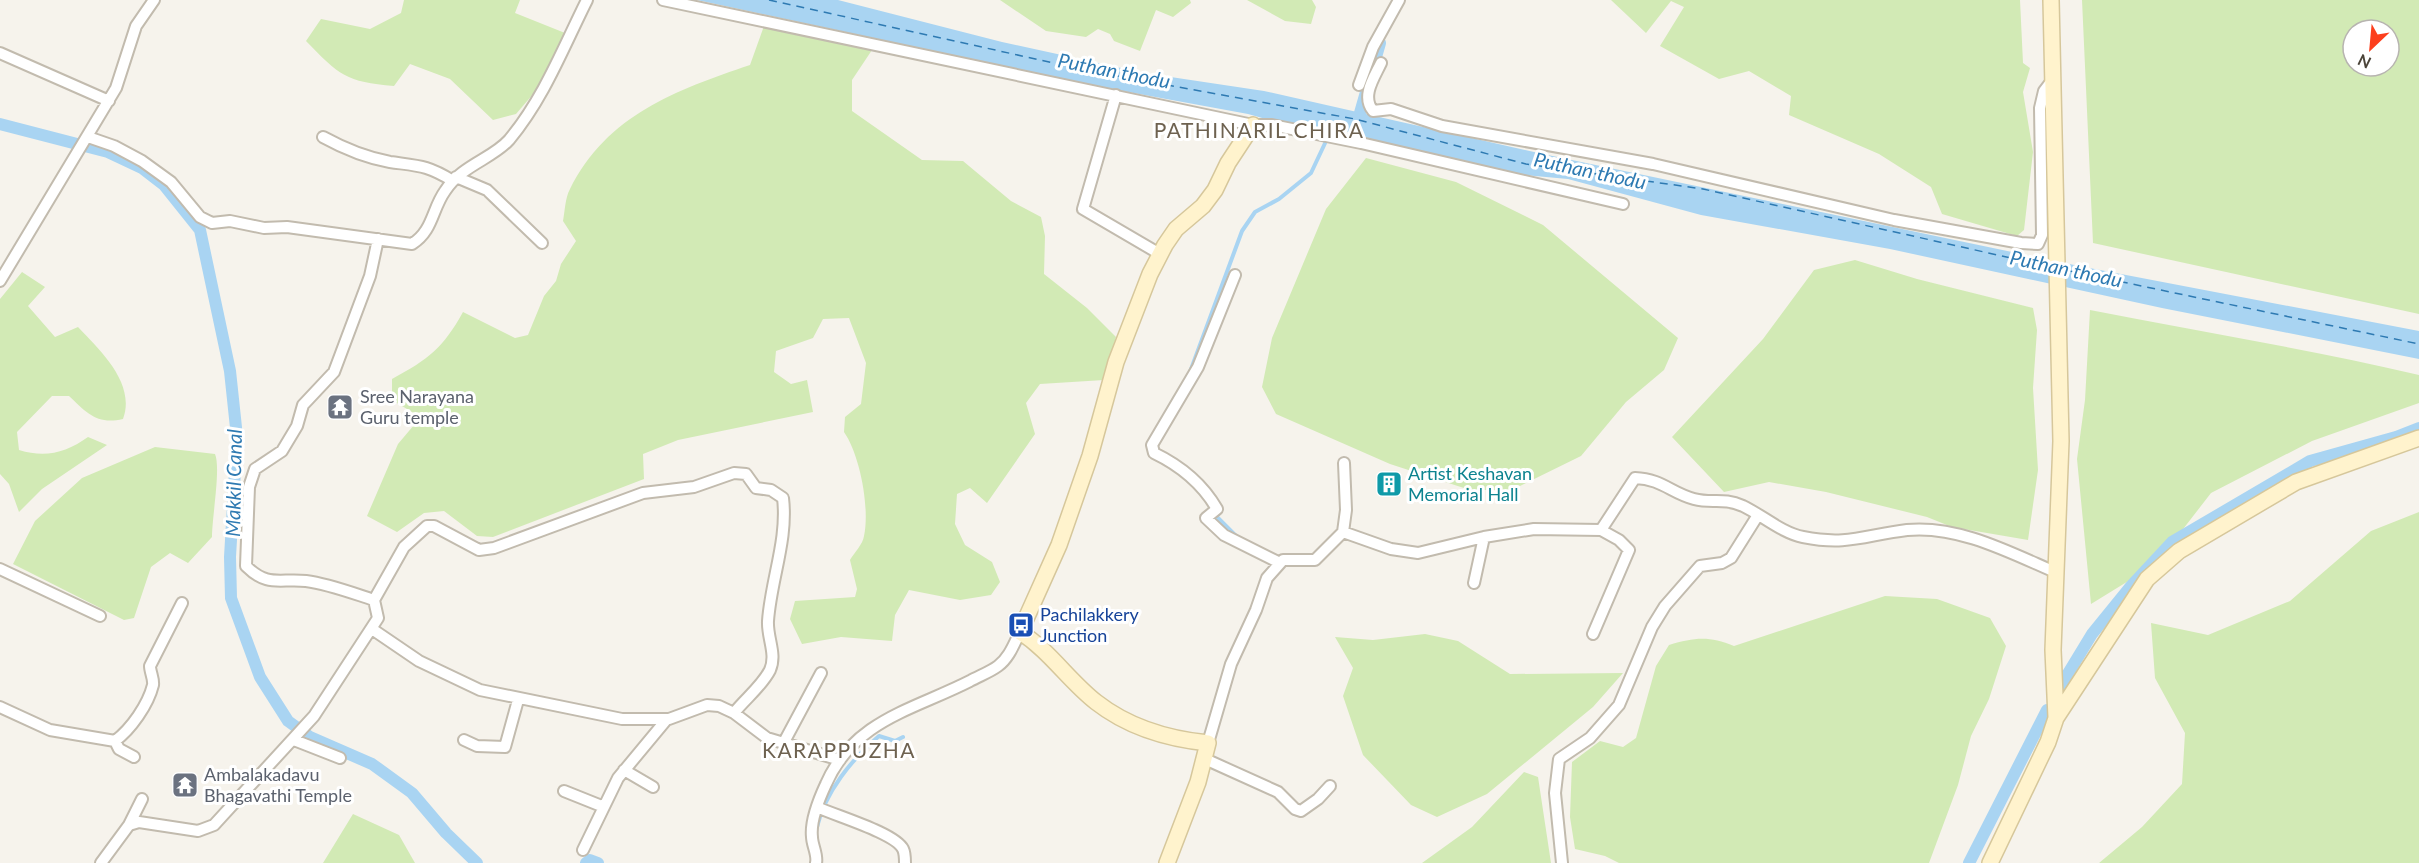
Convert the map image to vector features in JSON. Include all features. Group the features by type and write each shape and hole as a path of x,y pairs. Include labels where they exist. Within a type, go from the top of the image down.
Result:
{"main road":[{"path":"2051,0 2055,77 2061,441 2053,650 2056,718"},
{"path":"1167,863 1205,759 1208,743 1183,740 1130,723 1095,702 1042,646 1020,632 1059,545 1090,456 1116,362 1160,254 1176,229 1203,206 1215,190 1228,163 1253,125"},
{"path":"1990,863 2044,750 2056,718 2147,579 2179,551 2266,498 2312,474 2419,438"}],"street":[{"path":"0,281 44,210 54,187 80,152 109,101 123,72 136,26 154,0"},
{"path":"87,138 114,146 142,161 171,182 200,217 212,223 230,221 264,228 287,227 412,244 419,240 429,228 444,192 455,179 470,166 507,142 537,102 587,0"},
{"path":"663,0 1253,125 1272,124 1623,204"},
{"path":"1359,85 1373,47 1399,0"},
{"path":"0,53 109,101"},
{"path":"1381,63 1368,92 1368,105 1372,111 1391,109 1442,126 1653,164 1894,220 2021,243 2038,244 2042,235 2040,108 2044,91 2055,77"},
{"path":"1116,96 1083,209 1160,254"},
{"path":"323,137 340,146 389,162 414,163 487,190 542,243"},
{"path":"374,600 306,581 271,582 256,576 246,566 249,487 255,469 282,450 297,426 303,405 334,372 370,276 378,239"},
{"path":"1235,275 1198,367 1152,446 1154,453 1174,463 1205,489 1217,509 1206,518 1224,535 1280,563 1315,560 1343,532 1346,510 1344,463"},
{"path":"129,825 139,822 198,831 214,825 314,716 378,618 374,600 404,547 427,526 434,526 478,550 494,548 643,493 693,487 734,473 746,474 756,488 771,490 783,498 786,519 768,620 768,641 773,653 770,670 735,713"},
{"path":"1601,530 1635,478 1663,483 1692,499 1705,501 1725,499 1799,537 1833,543 1908,530 1949,533 1990,544 2055,572"},
{"path":"1562,863 1555,793 1559,759 1590,738 1619,705 1652,627 1665,606 1700,566 1722,563 1731,558 1758,515"},
{"path":"1343,532 1391,549 1418,553 1484,537 1534,529 1601,530 1619,540 1629,550 1593,634"},
{"path":"1474,583 1484,537"},
{"path":"1208,743 1231,664 1256,610 1267,578 1280,563"},
{"path":"0,569 100,616"},
{"path":"0,707 51,730 115,741 128,732 149,693 154,682 150,666 182,603"},
{"path":"372,629 418,661 480,690 518,700 622,719 667,719 707,705 735,713 767,738 840,760"},
{"path":"816,863 811,828 817,807 826,783 840,760 859,737 884,719 948,692 998,666 1008,656 1020,632"},
{"path":"783,744 820,674"},
{"path":"464,740 477,746 505,747 518,700"},
{"path":"583,850 624,770 667,719"},
{"path":"295,739 340,758"},
{"path":"115,741 119,749 134,757"},
{"path":"1205,759 1278,792 1295,809 1301,811 1318,799 1330,786"},
{"path":"624,770 653,786"},
{"path":"564,792 604,807"},
{"path":"100,863 129,825 142,798"},
{"path":"817,807 837,817 854,820 898,843 905,851 905,863"}],"green space":[{"path":"404,0 520,0 515,13 565,33 540,86 516,114 493,120 450,79 410,64 394,86 365,82 344,75 306,41 321,19 370,29 401,13"},
{"path":"1000,0 1190,0 1191,3 1173,17 1156,10 1140,51 1114,41 1110,34 1098,29 1086,37 1046,31"},
{"path":"1247,0 1312,0 1316,7 1311,24 1285,21"},
{"path":"1611,0 2020,0 2023,63 2030,68 2023,92 2033,152 2024,230 2017,236 1942,214 1931,187 1879,154 1789,115 1791,96 1749,71 1719,79 1660,46 1684,7 1671,1 1646,33"},
{"path":"2082,0 2419,0 2419,314 2093,243"},
{"path":"764,26 872,50 852,80 852,111 922,160 963,161 1011,201 1041,217 1045,236 1044,274 1087,308 1116,337 1104,380 1040,384 1026,403 1035,434 987,503 970,488 957,494 955,524 965,545 992,562 1000,582 991,595 960,600 909,590 895,615 892,641 841,637 802,644 790,619 795,601 855,597 857,589 850,560 864,536 865,497 855,454 844,432 845,417 861,404 866,363 849,318 823,319 813,338 776,351 774,372 791,384 807,380 813,412 678,440 643,454 644,479 493,537 477,536 444,511 424,513 397,532 367,516 398,444 414,425 412,412 392,400 392,379 434,352 449,335 463,312 515,338 528,335 544,296 556,281 561,264 576,241 563,221 568,193 585,163 603,142 646,109 696,85 750,65"},
{"path":"1366,158 1456,182 1543,225 1678,338 1664,370 1626,402 1581,456 1512,490 1470,490 1390,464 1276,414 1262,387 1272,338 1326,209"},
{"path":"1855,260 1917,279 2033,308 2037,330 2033,388 2038,470 2028,540 1952,527 1927,517 1826,492 1769,482 1724,492 1672,437 1763,339 1814,270"},
{"path":"22,272 45,287 28,306 55,337 78,327 114,369 125,393 126,406 123,419 106,420 93,416 69,396 52,396 17,432 19,450 46,454 72,447 88,437 107,445 42,489 19,512 9,484 0,474 0,299"},
{"path":"2090,310 2419,375 2419,403 2312,441 2211,493 2156,564 2091,604 2077,459 2085,400"},
{"path":"155,447 215,454 217,481 212,537 188,563 170,553 151,567 134,618 124,620 13,564 35,521 82,478"},
{"path":"2419,512 2419,863 2099,863 2142,827 2182,784 2185,733 2155,678 2151,623 2208,635 2290,601 2371,531"},
{"path":"1885,596 1937,599 1990,618 2006,646 1989,699 1971,736 1958,785 1929,863 1619,863 1605,856 1575,849 1570,817 1572,762 1600,741 1623,747 1636,738 1656,666 1669,645 1702,639 1717,640 1734,646"},
{"path":"1425,634 1458,641 1510,674 1623,673 1593,707 1487,794 1437,817 1411,805 1363,755 1343,696 1353,668 1335,637 1373,640"},
{"path":"1524,772 1538,777 1551,863 1422,863 1472,827"},
{"path":"353,814 399,835 415,863 323,863"}],"water":[{"name":"Puthan thodu","path":"697,0 838,0 1002,42 1144,73 1264,91 1543,154 2079,266 2419,331 2419,359 2162,308 1890,249 1701,215 1568,179 1514,174 1374,142 1341,129 1331,137 1248,114 1101,87"}],"waterway":[{"path":"1358,120 1380,43"},
{"name":"Makkil Canal","path":"0,124 108,152 142,168 164,185 200,230 230,371 237,437 230,557 231,598 260,677 288,721 310,737 372,764 412,793 446,833 477,863"},
{"path":"1190,372 1242,231 1255,212 1279,199 1311,173 1327,139"},
{"path":"1148,445 1175,397"},
{"path":"2061,685 2092,634 2131,586 2172,542 2310,461 2396,437 2419,428"},
{"path":"1215,515 1237,537"},
{"path":"1969,863 2047,710"},
{"path":"817,827 826,801 841,777 859,755 879,736 895,741 903,737"},
{"path":"586,863 590,860 598,863"}],"ferry route":[{"path":"769,0 1090,71 1355,119 1526,164 1703,189 2051,267"},
{"path":"2065,270 2419,344"}],"place":[{"name":"Sree Narayana Guru temple","path":"340,407"},
{"name":"Artist Keshavan Memorial Hall","path":"1389,484"},
{"name":"Pachilakkery Junction","path":"1021,625"},
{"name":"Ambalakadavu Bhagavathi Temple","path":"185,785"}],"district":[{"name":"PATHINARIL CHIRA","path":"1259,131"},
{"name":"KARAPPUZHA","path":"839,751"}]}
